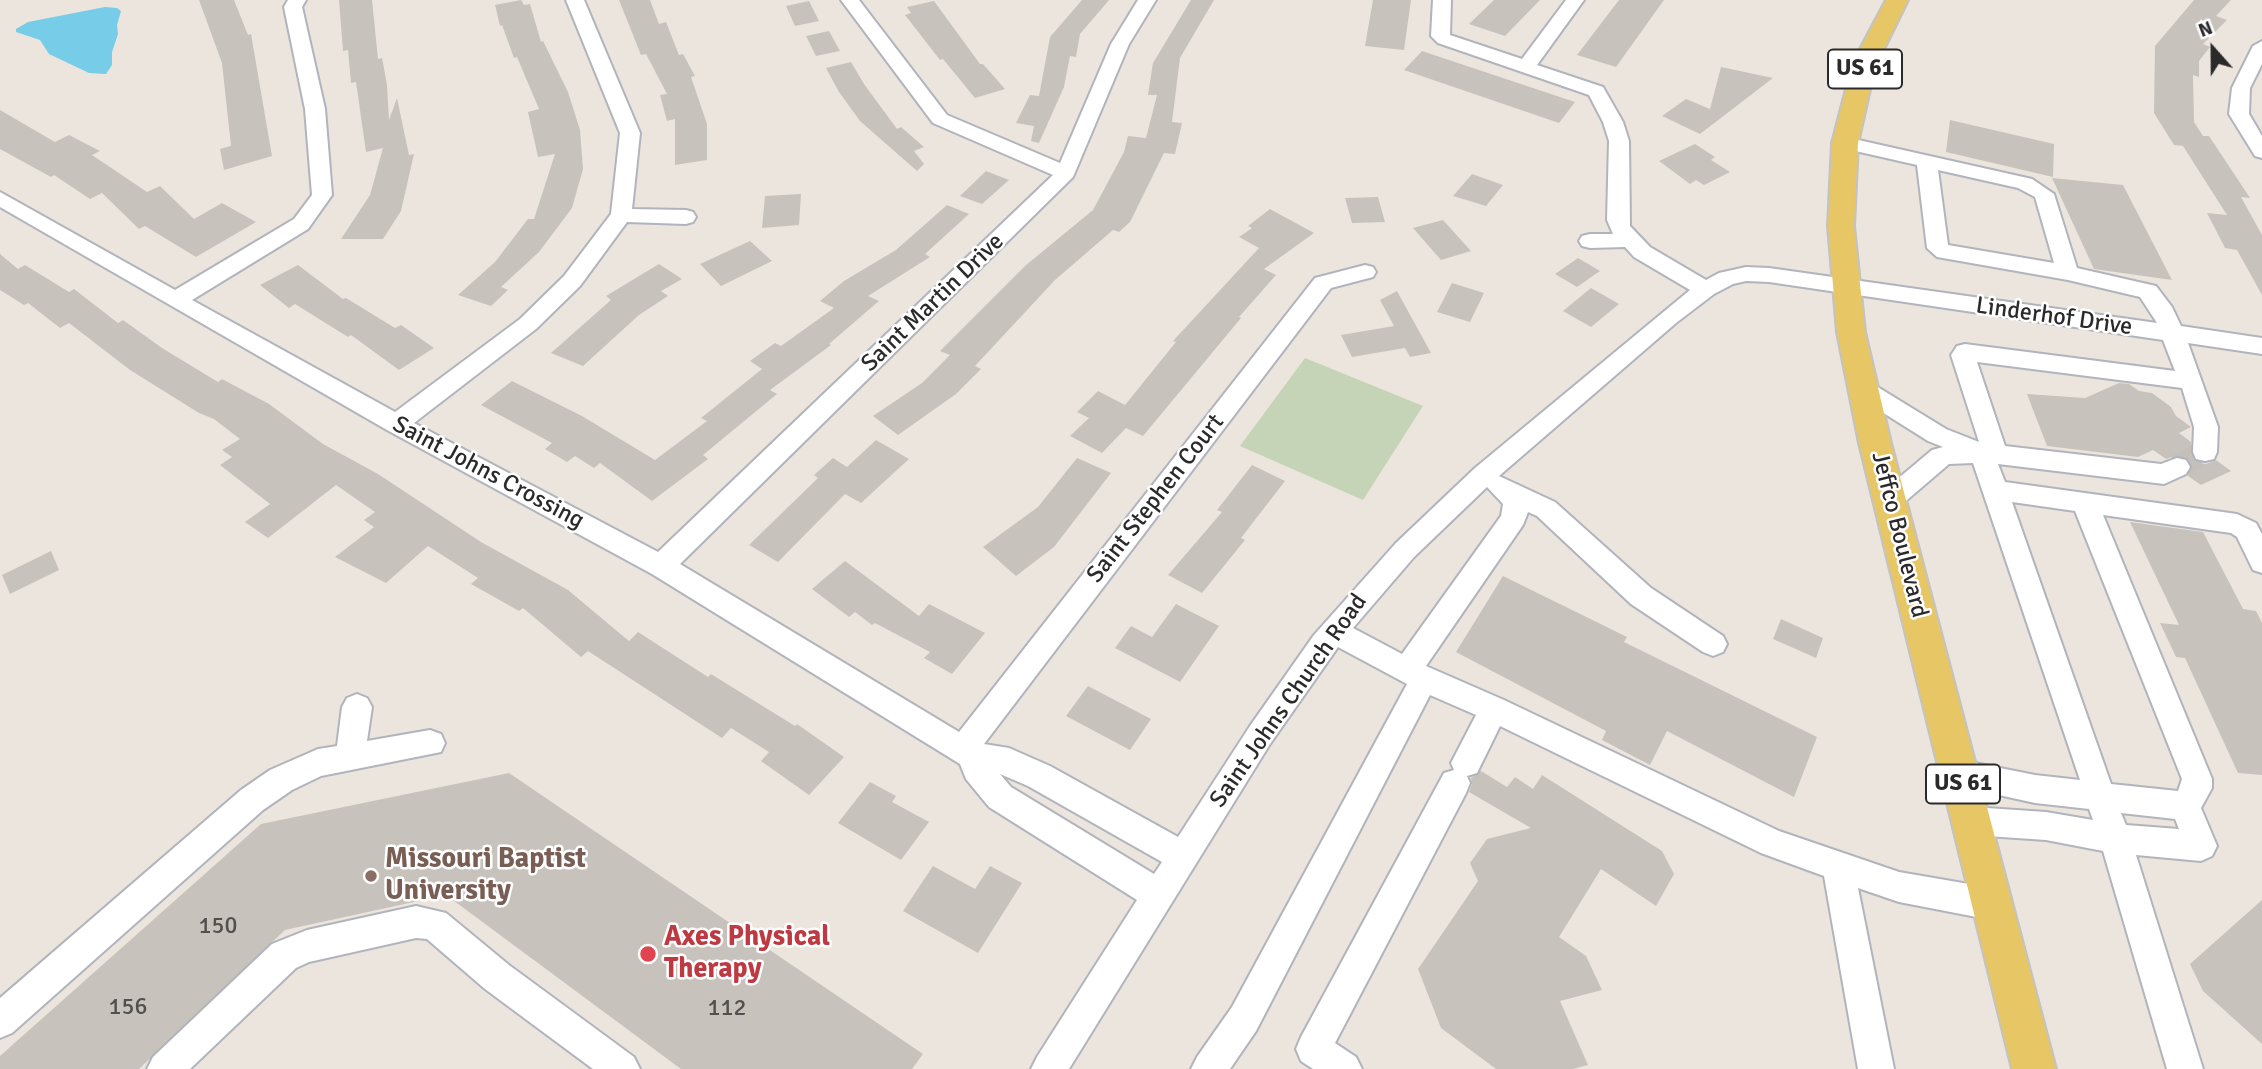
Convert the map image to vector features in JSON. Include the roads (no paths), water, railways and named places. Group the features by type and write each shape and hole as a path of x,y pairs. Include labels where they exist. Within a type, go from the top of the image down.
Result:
{"main road":[{"name":"Jeffco Boulevard","path":"1897,0 1872,48 1859,85 1845,143 1841,226 1851,332 2034,1069"}],"street":[{"path":"175,300 301,225 322,195 316,109 293,7 297,0"},
{"path":"396,424 528,324 572,281 621,215 630,133 575,0"},
{"path":"850,0 940,119 1066,173"},
{"name":"Saint Martin Drive","path":"661,566 1066,173 1120,44 1147,0"},
{"path":"1442,0 1440,36 1444,39 1527,65 1591,88 1599,94 1619,141 1618,220 1628,240 1642,252 1706,289"},
{"path":"1527,65 1575,0"},
{"path":"2262,46 2241,88 2239,114 2262,152"},
{"path":"1845,143 2025,183 2037,189 2044,194 2068,273"},
{"path":"1927,161 1938,248 1945,252 2068,273 2148,291 2164,312 2202,408 2206,426 2205,452"},
{"name":"Saint Johns Crossing","path":"0,198 396,424 661,566 967,752 1009,762 1039,776 1182,856"},
{"path":"621,215 685,217"},
{"path":"1590,241 1628,240"},
{"name":"Saint Stephen Court","path":"967,752 1323,283 1365,272"},
{"name":"Saint Johns Church Road","path":"1049,1069 1260,735 1334,631 1405,550 1483,475 1706,289 1727,278 1746,274 1846,285"},
{"name":"Linderhof Drive","path":"1846,285 2262,346"},
{"path":"2185,1069 2115,839 1995,490 1989,453 1963,355 1965,352 2190,381"},
{"path":"1863,389 1937,435 1989,453"},
{"path":"1891,499 1941,457 1989,453 2164,474 2177,467"},
{"path":"1483,475 1510,493 1546,509 1641,596 1713,644"},
{"path":"1995,490 2237,524 2247,530 2262,562"},
{"path":"1209,1069 1244,1019 1415,675 1514,518 1516,503 1510,493"},
{"path":"2085,503 2197,779 2197,788 2185,806"},
{"path":"1334,631 1415,675 1502,713 1772,844 1899,887 1992,904"},
{"path":"350,756 357,707"},
{"path":"1344,1069 1308,1059 1460,773 1502,713"},
{"path":"0,1021 252,800 281,780 318,763 430,743"},
{"name":"Saint Johns Crossing","path":"967,752 1000,797 1158,895"},
{"path":"1960,774 2035,789 2185,806"},
{"path":"1972,821 2046,826 2115,839 2201,846 2185,806"},
{"path":"1839,867 1876,1069"},
{"path":"165,1069 284,956 307,946 416,922 433,924 497,977 622,1069"}],"water":[{"path":"105,7 121,11 112,52 112,65 106,74 89,73 49,54 40,40 16,32 16,29 28,22"}],"tunnel":[{"path":"2177,467 2205,452"}],"place":[{"name":"Missouri Baptist University","path":"371,876"},
{"name":"Axes Physical Therapy","path":"648,954"}]}
